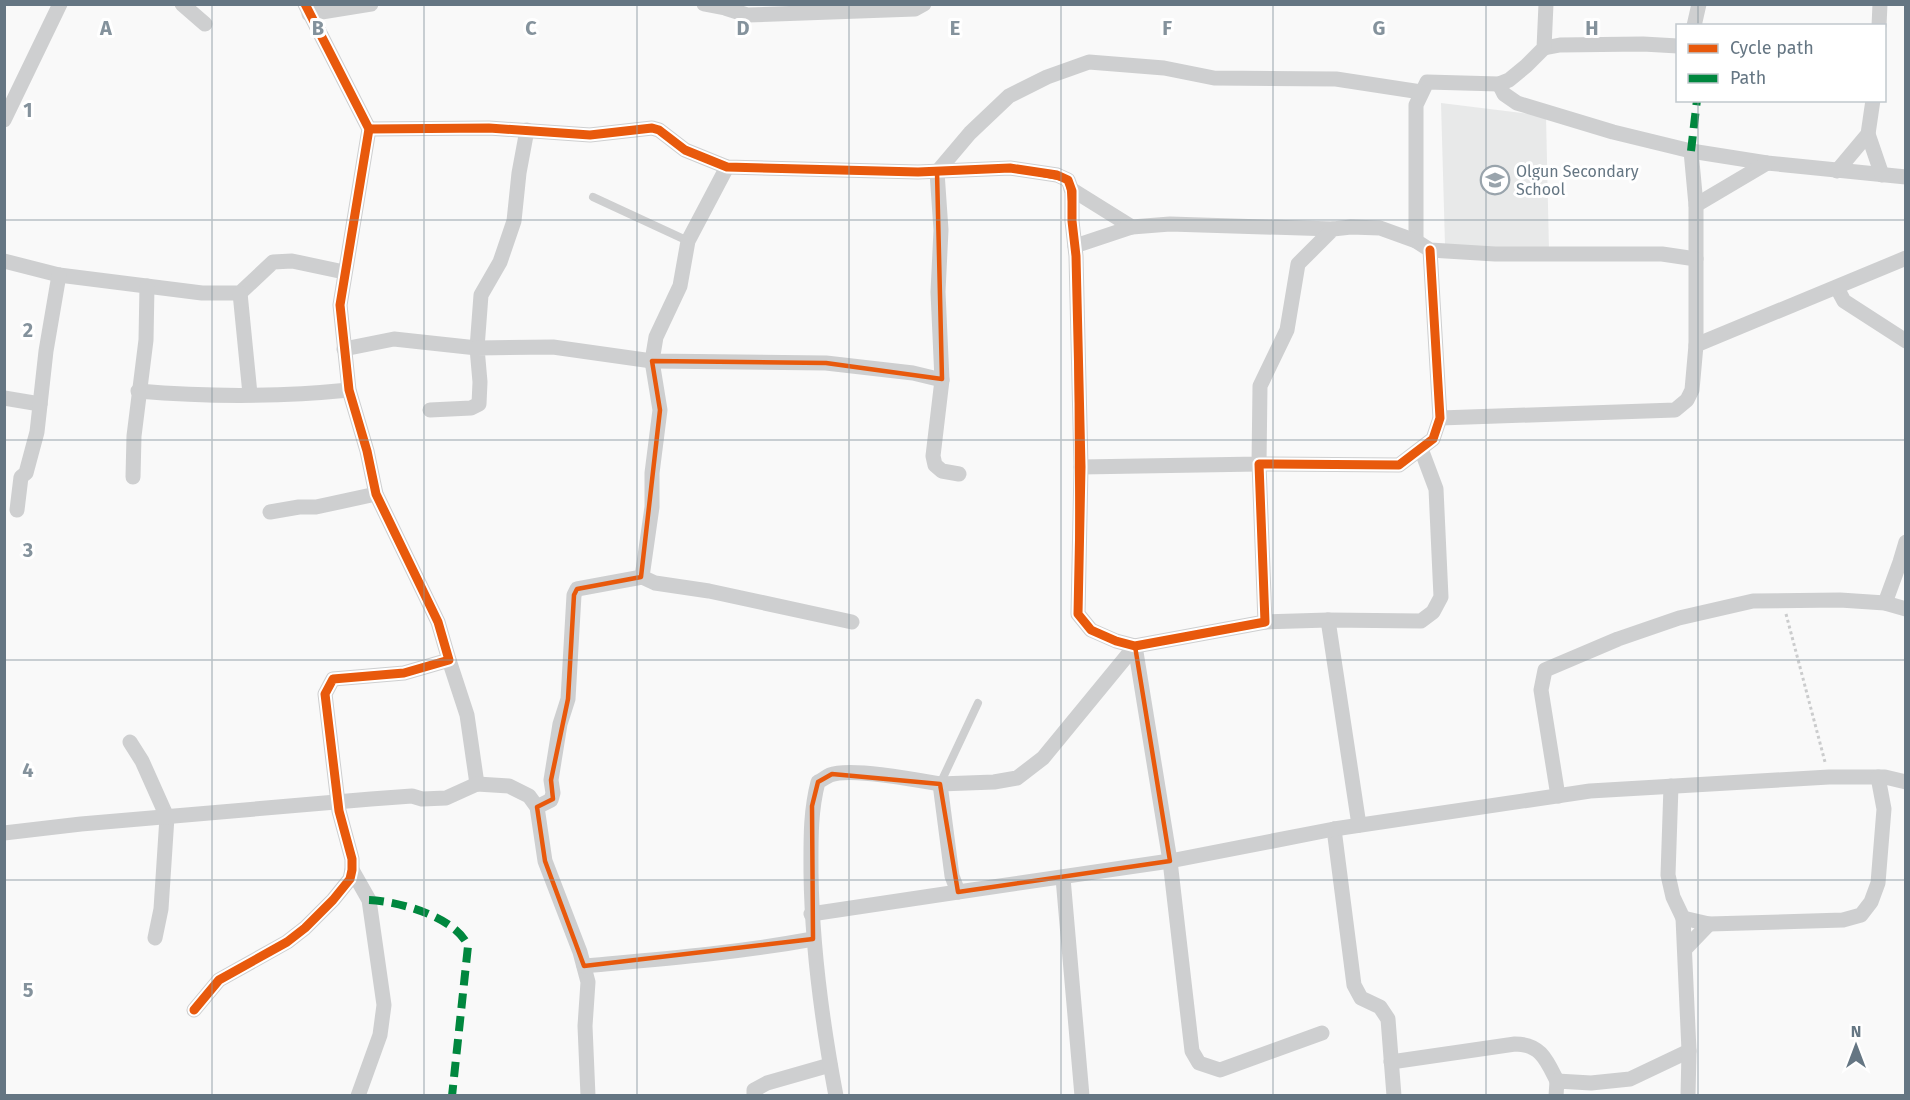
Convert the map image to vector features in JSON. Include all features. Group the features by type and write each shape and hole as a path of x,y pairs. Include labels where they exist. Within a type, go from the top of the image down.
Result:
{"street":[{"path":"4,120 60,4"},
{"path":"182,4 205,24"},
{"path":"371,4 307,9 369,129 340,305 349,390 367,451 376,494 438,622 467,715 477,784"},
{"path":"704,4 747,15 915,9 924,4"},
{"path":"1544,48 1546,4"},
{"path":"1694,24 1699,4"},
{"path":"1879,24 1880,4"},
{"path":"1416,242 1416,105 1427,82 1499,84 1518,73 1544,48 1560,45 1676,46"},
{"path":"959,474 942,471 935,465 933,456 942,380 938,292 941,230 937,172 970,133 1009,96 1047,77 1089,62 1164,68 1214,78 1336,79 1421,92"},
{"path":"1499,84 1504,94 1518,104 1613,132 1691,151 1767,163 1905,177"},
{"path":"1873,102 1868,134 1882,175"},
{"path":"369,129 489,128 590,135 652,128 659,130 685,150 727,167 937,172 1010,168 1057,175 1068,180 1071,189 1075,246 1081,467 1078,614 1091,630 1116,641 1135,646 1265,622 1421,621 1433,612 1441,597 1436,489 1422,449"},
{"path":"430,410 471,408 479,404 477,348 481,295 500,261 514,221 519,173 527,130"},
{"path":"1837,171 1868,134"},
{"path":"1440,418 1675,410 1687,400 1692,390 1696,345 1696,205 1691,151"},
{"path":"1696,205 1767,163"},
{"path":"642,577 652,507 652,473 660,410 652,361 658,329 680,286 688,242 727,167"},
{"path":"1071,189 1132,227"},
{"path":"1075,246 1132,227 1170,224 1333,229 1351,227 1380,228 1430,250 1495,254 1662,254 1696,259"},
{"path":"1265,622 1260,386 1287,330 1298,264 1333,229"},
{"path":"1081,467 1260,464 1399,465 1433,439 1440,418 1430,250"},
{"path":"1696,345 1905,258"},
{"path":"4,261 59,275 202,292 240,292 273,262 292,261 344,272"},
{"path":"17,510 21,477 26,473 37,432 46,351 59,275"},
{"path":"133,477 138,391 146,340 147,286"},
{"path":"1837,288 1844,301 1905,341"},
{"path":"240,292 250,394"},
{"path":"344,350 394,339 477,348 553,347 652,361 826,363 913,373 942,380"},
{"path":"138,391 196,396 300,395 349,390"},
{"path":"4,399 40,404"},
{"path":"270,512 299,507 316,507 376,494"},
{"path":"1885,603 1905,542"},
{"path":"537,807 551,800 553,793 551,780 560,723 568,699 573,595 577,589 642,577 656,583 709,591 852,622"},
{"path":"1558,796 1541,690 1545,670 1618,639 1679,618 1754,601 1840,600 1885,603 1905,609"},
{"path":"1328,620 1359,825"},
{"path":"836,1095 813,939 812,806 818,782 832,774 889,776 940,784 994,782 1017,778 1043,758 1135,646"},
{"path":"1135,646 1170,861 1192,1051 1199,1063 1220,1070 1322,1033"},
{"path":"358,1095 380,1035 384,1005 369,900 352,870 338,802 325,694 333,679 404,673 449,660"},
{"path":"130,742 142,761 167,817 161,909 155,938"},
{"path":"812,914 1170,861 1334,829 1590,790 1828,777 1885,777 1905,782"},
{"path":"1683,918 1709,924 1843,920 1861,915 1871,902 1878,883 1884,809 1878,777"},
{"path":"4,833 411,795 422,799 446,798 477,784 509,786 529,795 537,807 545,861 584,966 588,982 585,1026 588,1095"},
{"path":"940,784 952,876 958,892"},
{"path":"1671,786 1668,875 1673,897 1683,918 1689,1051 1688,1095"},
{"path":"1334,829 1354,985 1361,998 1380,1007 1388,1019 1394,1095"},
{"path":"194,1010 219,980 287,942 305,928 348,883 352,870"},
{"path":"1063,878 1082,1095"},
{"path":"1685,949 1709,924"},
{"path":"584,966 690,957 813,939"},
{"path":"1391,1062 1528,1044 1545,1058 1556,1088 1630,1079 1689,1051"},
{"path":"754,1095 754,1090 767,1083 830,1065"}],"lane":[{"path":"593,197 688,242"},
{"path":"940,784 978,703"}],"path":[{"path":"1784,601 1828,777"}],"highlighted area":[{"path":"1010,168 1068,180 1076,256 1078,614 1091,630 1135,646 1170,861 958,892 940,784 832,774 818,782 812,806 813,939 584,966 545,861 537,807 553,799 551,780 568,699 574,595 577,589 641,577 660,410 652,361 826,363 942,379 937,172"}],"shaded area":[{"name":"Olgun Secondary School","path":"1441,103 1546,116 1549,251 1445,245"}],"marked path":[{"path":"1691,151 1697,102"},
{"path":"369,900 425,912 452,927 468,946 452,1096"}],"cycle path":[{"path":"194,1010 219,980 287,942 305,928 350,879 352,859 339,811 325,694 333,679 404,673 449,660 438,622 376,494 367,451 349,390 340,305 369,129 305,4"},
{"path":"369,129 489,128 590,135 652,128 659,130 685,150 727,167 918,172 1010,168 1057,175 1068,180 1072,191 1072,221 1076,256 1081,467 1078,614 1091,630 1135,646 1265,622 1259,464 1399,465 1433,439 1440,418 1430,250"}],"place":[{"name":"Olgun Secondary School","path":"1495,180"}]}
